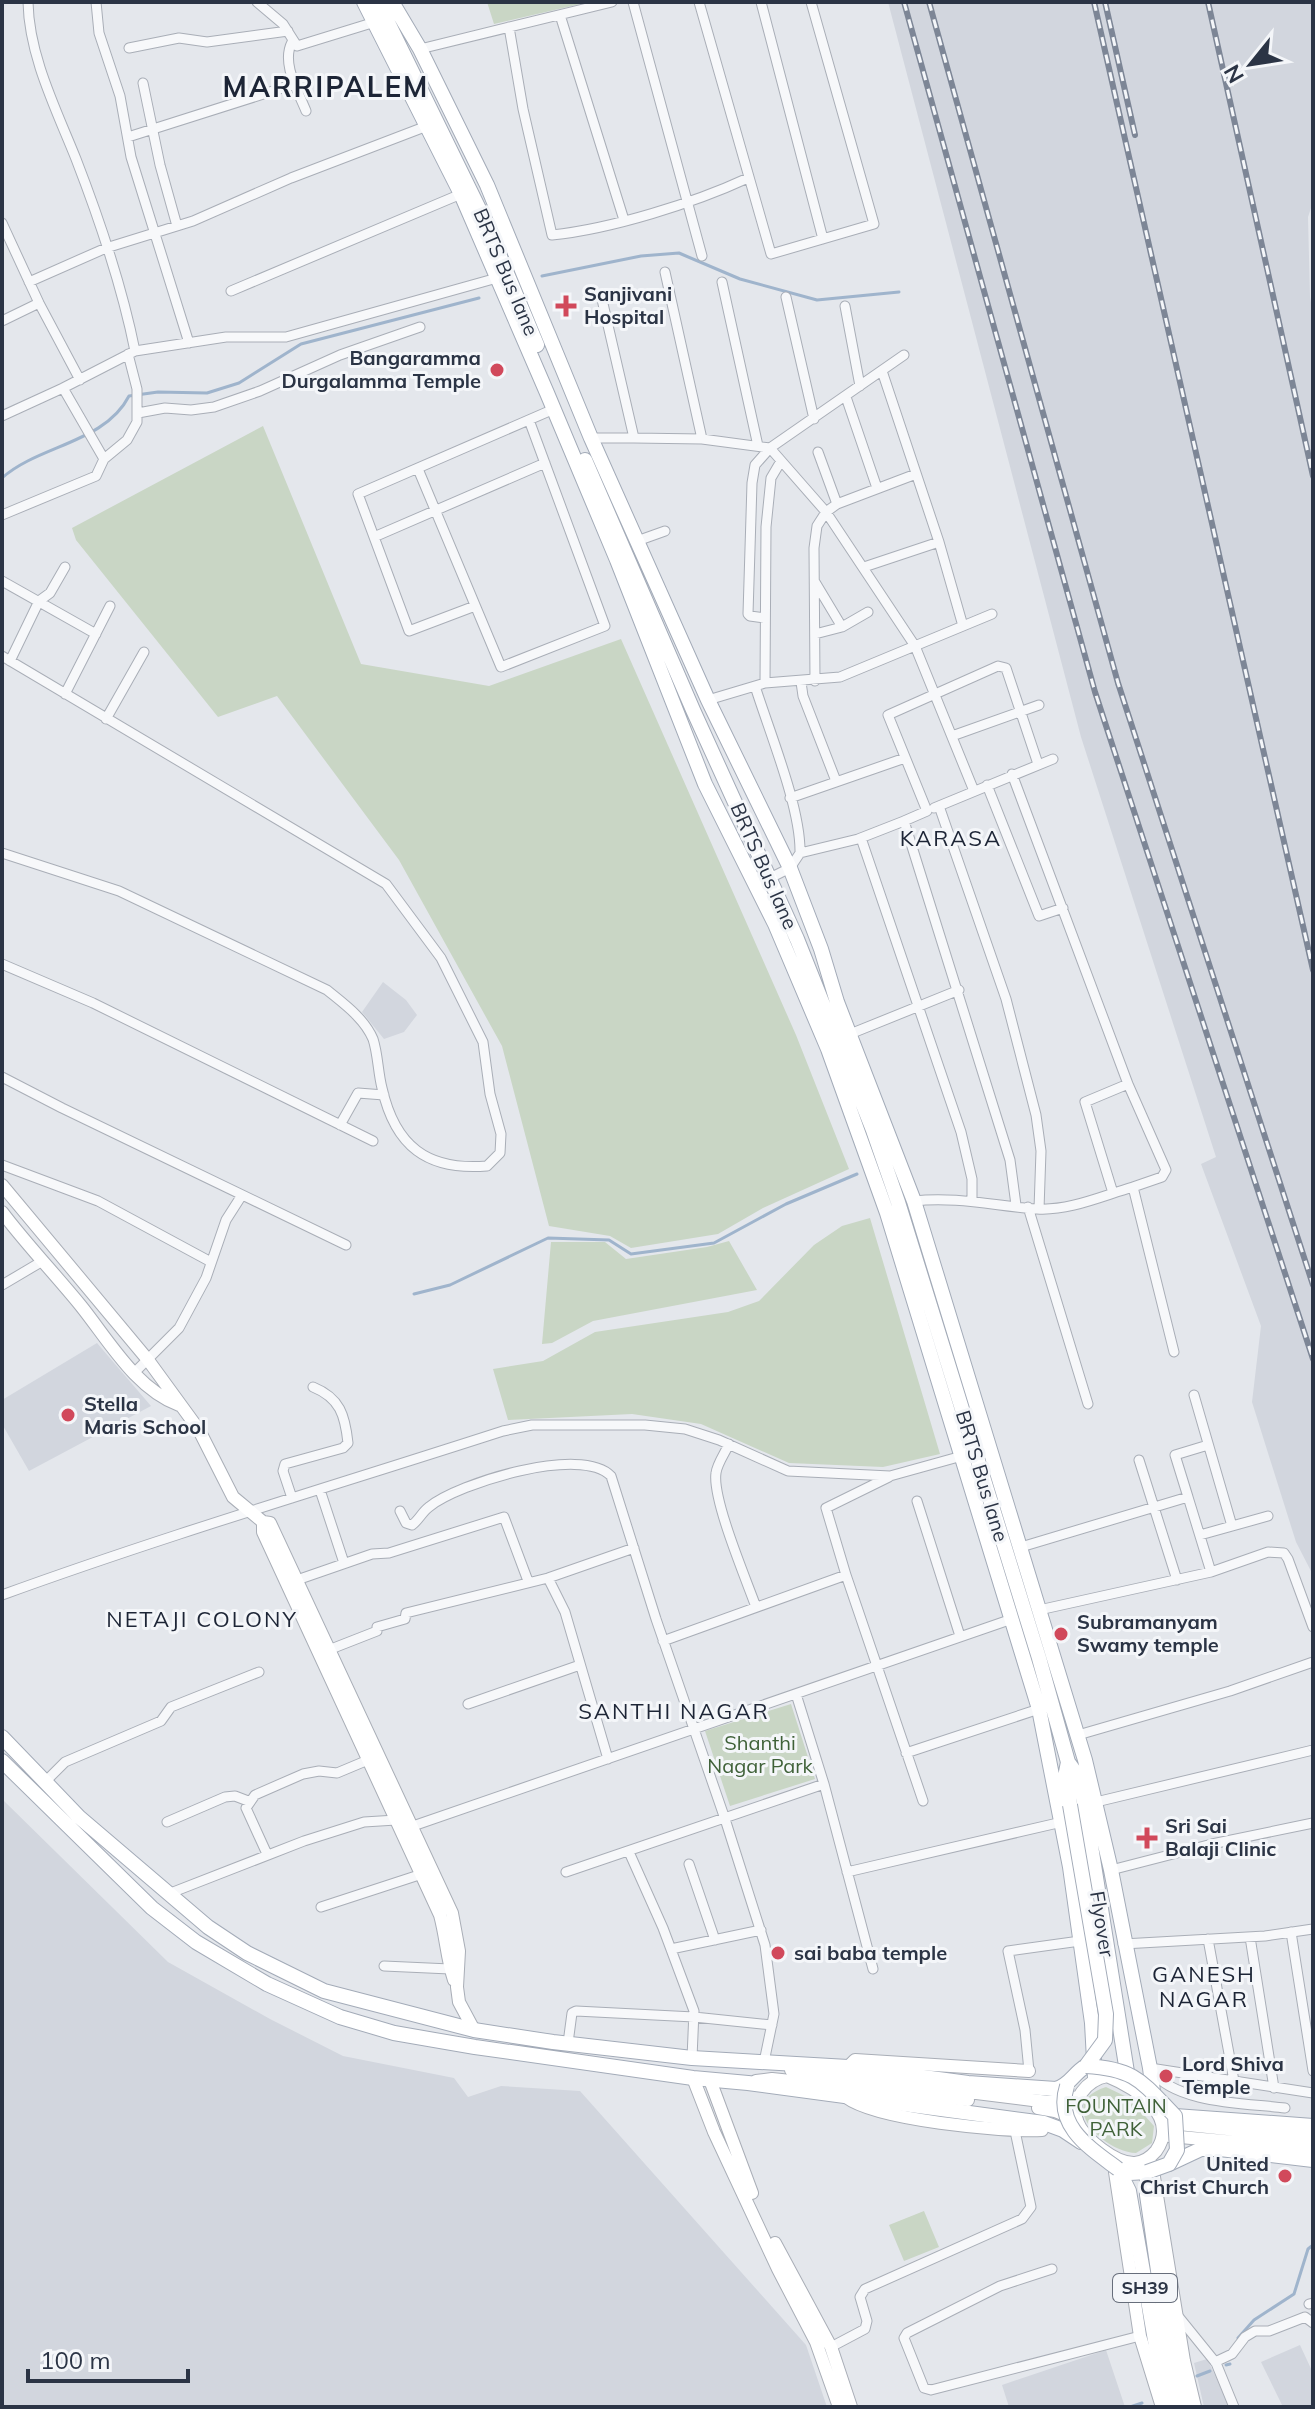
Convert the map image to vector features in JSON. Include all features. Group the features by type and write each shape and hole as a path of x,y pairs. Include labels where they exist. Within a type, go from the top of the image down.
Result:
{"main road":[{"path":"364,2 461,194 617,560 705,784 763,881 828,1049 886,1208 1039,1709 1062,1822 1092,2023 1091,2072 1115,2067 1138,2079 1177,2150 1169,2164"},
{"name":"BRTS Bus lane","path":"378,2 485,221 763,881 851,1074 898,1202 1039,1658 1070,1772"},
{"path":"392,2 420,49 487,185 591,438 708,700 790,868 914,1201 1078,1735 1083,1803 1111,1870 1155,2107"},
{"path":"2,1737 79,1817 208,1927 247,1953 324,1991 474,2030 568,2043 692,2058 848,2067 968,2083 1056,2089 1067,2086 1063,2105 1068,2122 1084,2144"},
{"path":"2,1761 152,1908 196,1942 267,1984 340,2017 394,2033 693,2078 1044,2123 1063,2130 1118,2169 1130,2173 1149,2165 1169,2164 1201,2149 1313,2160"},
{"name":"Flyover","path":"1070,1772 1083,1803 1127,2072"},
{"name":"Flyover","path":"1067,2086 1075,2073 1091,2072 1105,2040 1106,2014 1083,1803"},
{"path":"1166,2125 1313,2126"},
{"name":"SH39","path":"1149,2165 1149,2211 1168,2339 1184,2407"},
{"name":"SH39","path":"1118,2169 1129,2191 1156,2346 1172,2407"}],"street":[{"path":"2,515 96,476 104,459 132,434 138,413 125,301 77,161 53,105 28,22 28,2"},
{"path":"96,2 99,33 120,96 154,235 189,343"},
{"path":"257,2 275,15 297,46 375,22"},
{"path":"420,49 612,2"},
{"path":"633,2 702,256"},
{"path":"699,2 771,254 874,224 811,2"},
{"path":"761,2 823,239"},
{"path":"560,15 624,220"},
{"path":"509,27 523,109 552,235 624,220 687,202 748,178"},
{"path":"129,48 179,38 207,42 288,31"},
{"path":"292,42 288,56 306,111"},
{"path":"143,83 177,226"},
{"path":"128,137 295,84"},
{"path":"29,282 106,248 154,235 427,126"},
{"path":"231,291 461,194"},
{"path":"2,223 39,303 80,380"},
{"path":"665,272 702,439"},
{"path":"2,416 132,353 226,337 286,337 497,278"},
{"path":"722,282 758,446"},
{"path":"601,295 634,438"},
{"path":"786,297 814,419"},
{"path":"2,321 39,303"},
{"path":"845,306 860,386"},
{"path":"138,413 165,408 191,410 214,407 260,391 340,355 420,327"},
{"path":"759,617 748,614 755,465 776,455 814,419 847,400 860,386 883,375 904,355"},
{"path":"883,375 939,542 963,626"},
{"path":"63,388 104,459"},
{"path":"847,400 877,488"},
{"path":"475,606 409,631 358,494 554,409"},
{"path":"418,469 501,667 605,626 529,420"},
{"path":"591,438 702,439 758,446 776,455 826,512 915,646 974,791"},
{"path":"818,452 837,504"},
{"path":"763,881 790,868 800,853 800,839 790,798 754,686 766,527 776,455"},
{"path":"374,537 545,463"},
{"path":"815,681 817,526 826,512 837,504 916,474"},
{"path":"637,541 665,531"},
{"path":"864,567 939,542"},
{"path":"2,853 119,891 327,990 355,1013 372,1039 389,1115 402,1139 429,1158 448,1166 487,1166 500,1153 501,1134 490,1094 483,1042 441,958 386,884 6,659 39,601 50,593 65,567"},
{"path":"2,581 96,634"},
{"path":"814,581 842,627"},
{"path":"65,694 110,606"},
{"path":"815,634 842,627 868,612"},
{"path":"708,700 754,686 840,677 992,614"},
{"path":"106,719 144,652"},
{"path":"927,811 888,715 1003,665 1038,764"},
{"path":"801,682 803,696 836,781"},
{"path":"952,736 1039,705"},
{"path":"790,798 905,758"},
{"path":"800,853 861,838 1053,759"},
{"path":"914,1201 972,1201 1039,1209 1077,1204 1133,1187 1162,1177 1166,1170 1128,1084 1012,774"},
{"path":"987,785 1039,916 1063,908"},
{"path":"939,806 1006,999 1036,1115 1041,1151 1039,1209"},
{"path":"904,821 1010,1160 1016,1205"},
{"path":"861,838 961,1132 972,1179 972,1201"},
{"path":"2,964 93,1003 373,1141"},
{"path":"850,1034 959,990"},
{"path":"2,1077 346,1245"},
{"path":"1113,1193 1085,1102 1128,1084"},
{"path":"340,1125 358,1093 384,1095"},
{"path":"2,1165 98,1201 211,1262"},
{"path":"2,1185 148,1360 199,1430 233,1497 263,1522 270,1523 455,1922 459,1951 459,2002 474,2030"},
{"path":"1133,1187 1174,1352"},
{"path":"134,1373 179,1328 211,1262 226,1220 242,1195"},
{"path":"1028,1207 1088,1404"},
{"path":"2,1212 134,1373 163,1399 179,1405"},
{"path":"2,1285 41,1262"},
{"path":"292,1498 283,1471 285,1464 343,1448 348,1443 338,1402 313,1387"},
{"path":"1194,1395 1232,1526"},
{"path":"2,1595 248,1511 503,1431 532,1425 645,1425 685,1429 729,1444 788,1471 890,1476"},
{"path":"729,1444 716,1473 718,1491 726,1524 756,1607"},
{"path":"1208,1445 1175,1455 1211,1572"},
{"path":"923,1801 826,1508 890,1476 962,1456"},
{"path":"1139,1460 1177,1580"},
{"path":"400,1511 406,1523 412,1525 427,1508 480,1483 531,1467 596,1465 607,1471 613,1480 766,1950 774,2014 756,2062 774,2068 1048,2102 1079,2097"},
{"path":"320,1490 344,1563"},
{"path":"1021,1547 1188,1497"},
{"path":"917,1501 960,1636"},
{"path":"1200,1535 1268,1516"},
{"path":"297,1580 372,1554 389,1553 504,1517 528,1581"},
{"path":"263,1522 263,1532 440,1915 450,1969 457,1987"},
{"path":"331,1649 377,1631 377,1627 405,1619 406,1613 548,1578 634,1548"},
{"path":"1039,1610 1211,1572 1268,1552 1282,1552 1288,1559 1313,1627"},
{"path":"663,1641 846,1575"},
{"path":"548,1578 565,1612 608,1759"},
{"path":"168,1894 267,1854 364,1822 396,1820 413,1826 1012,1619"},
{"path":"1078,1735 1230,1691 1313,1662"},
{"path":"468,1704 580,1665"},
{"path":"46,1781 65,1762 161,1721 171,1707 259,1672"},
{"path":"796,1694 824,1784 873,1969"},
{"path":"906,1753 1039,1709"},
{"path":"1083,1803 1313,1750"},
{"path":"267,1854 246,1808 248,1801 303,1774 319,1771 337,1773 368,1760"},
{"path":"566,1872 824,1784"},
{"path":"167,1822 225,1797 235,1796 248,1801"},
{"path":"847,1872 1062,1822"},
{"path":"1111,1870 1313,1823"},
{"path":"629,1852 694,2011 692,2058"},
{"path":"689,1864 715,1940"},
{"path":"321,1907 422,1874"},
{"path":"1123,1944 1250,1937 1313,1929"},
{"path":"671,1949 761,1930"},
{"path":"1291,1932 1313,2071"},
{"path":"1250,1937 1274,2088"},
{"path":"1208,1939 1234,2081"},
{"path":"848,2067 855,2060 891,2060 1029,2071 1025,2030 1008,1951 1080,1941"},
{"path":"384,1966 450,1969"},
{"path":"568,2043 572,2013 576,2011 694,2017 772,2025"},
{"path":"1150,2068 1313,2093"},
{"path":"1150,2068 1168,2087 1186,2094 1285,2108"},
{"path":"1149,2165 1108,2152 1085,2134 1077,2120 1079,2097 1091,2072 1123,2083 1155,2107 1166,2125 1313,2149"},
{"path":"693,2078 714,2132 816,2342 839,2407"},
{"path":"748,2083 772,2079 1022,2106 1055,2111 1077,2120"},
{"path":"710,2080 755,2201 787,2269 831,2347 851,2407"},
{"path":"846,2097 857,2106 905,2117 1015,2131 1042,2130"},
{"path":"1166,2125 1313,2138"},
{"path":"1166,2125 1149,2165 1195,2407"},
{"path":"831,2347 865,2329 867,2321 860,2297 865,2289 1028,2214 1030,2200 1015,2131"},
{"path":"1108,2152 1117,2179 1140,2336 1162,2407"},
{"path":"1052,2269 1000,2286 907,2333 904,2338 924,2388 931,2390 1140,2336"},
{"path":"1176,2314 1215,2362 1234,2407"},
{"path":"1215,2362 1232,2354 1245,2337 1255,2331 1269,2331 1305,2317 1313,2323"}],"shaded area":[{"path":"888,2 1313,2 1313,202 1308,217 1313,314 1313,1575 1296,1542 1252,1402 1261,1326 1201,1164 1216,1157 1081,737"},
{"path":"383,982 406,1000 417,1015 404,1032 384,1039 362,1012"},
{"name":"Stella Maris School","path":"97,1343 151,1406 29,1471 2,1424 2,1400"},
{"path":"2,1799 168,1962 343,2056 454,2078 468,2097 501,2086 580,2091 806,2345 827,2407 2,2407"},
{"path":"1300,2345 1313,2373 1313,2407 1283,2407 1261,2362"},
{"path":"1106,2350 1125,2407 1009,2407 1002,2385"},
{"path":"1207,2359 1229,2407 1204,2407 1194,2363"}],"green space":[{"path":"487,2 589,2 494,24"},
{"path":"263,426 361,664 489,686 621,639 796,1035 849,1169 763,1208 718,1234 631,1248 610,1236 549,1226 502,1046 399,860 277,696 218,717 76,540 72,528"},
{"path":"870,1218 940,1454 883,1467 789,1463 701,1424 632,1414 508,1420 493,1369 543,1361 595,1332 728,1312 759,1301 814,1245 842,1226"},
{"path":"729,1241 757,1290 593,1321 552,1343 542,1344 551,1242 605,1242 626,1259"},
{"name":"Shanthi Nagar Park","path":"791,1704 815,1779 730,1806 705,1731"},
{"name":"FOUNTAIN PARK","path":"1106,2087 1129,2098 1154,2126 1152,2143 1136,2153 1111,2145 1090,2126 1084,2115 1084,2104 1091,2095"},
{"path":"924,2211 939,2247 904,2261 889,2225"}],"waterway":[{"path":"542,276 641,256 679,253 740,279 817,300 899,292"},
{"path":"2,478 17,467 104,424 118,412 129,396 158,392 207,393 239,383 301,344 479,298"},
{"path":"414,1294 450,1285 548,1238 609,1240 631,1254 714,1243 786,1204 857,1174"},
{"path":"1238,2338 1254,2320 1294,2294 1308,2249 1313,2245"},
{"path":"1226,2365 1230,2364"},
{"path":"1197,2376 1210,2371"},
{"path":"1130,2407 1142,2403"}],"railway":[{"path":"904,2 1095,692 1313,1359"},
{"path":"929,2 1118,683 1313,1285"},
{"path":"1094,2 1313,970"},
{"path":"1105,2 1135,135"},
{"path":"1208,2 1313,476"}],"place":[{"name":"Sanjivani Hospital","path":"566,306"},
{"name":"Bangaramma Durgalamma Temple","path":"497,370"},
{"name":"Stella Maris School","path":"68,1415"},
{"name":"Subramanyam Swamy temple","path":"1061,1634"},
{"name":"Sri Sai Balaji Clinic","path":"1147,1838"},
{"name":"sai baba temple","path":"778,1953"},
{"name":"Lord Shiva Temple","path":"1166,2076"},
{"name":"United Christ Church","path":"1285,2176"}],"district":[{"name":"MARRIPALEM","path":"326,87"},
{"name":"KARASA","path":"951,838"},
{"name":"NETAJI COLONY","path":"202,1619"},
{"name":"SANTHI NAGAR","path":"674,1711"},
{"name":"GANESH NAGAR","path":"1204,1986"}]}
